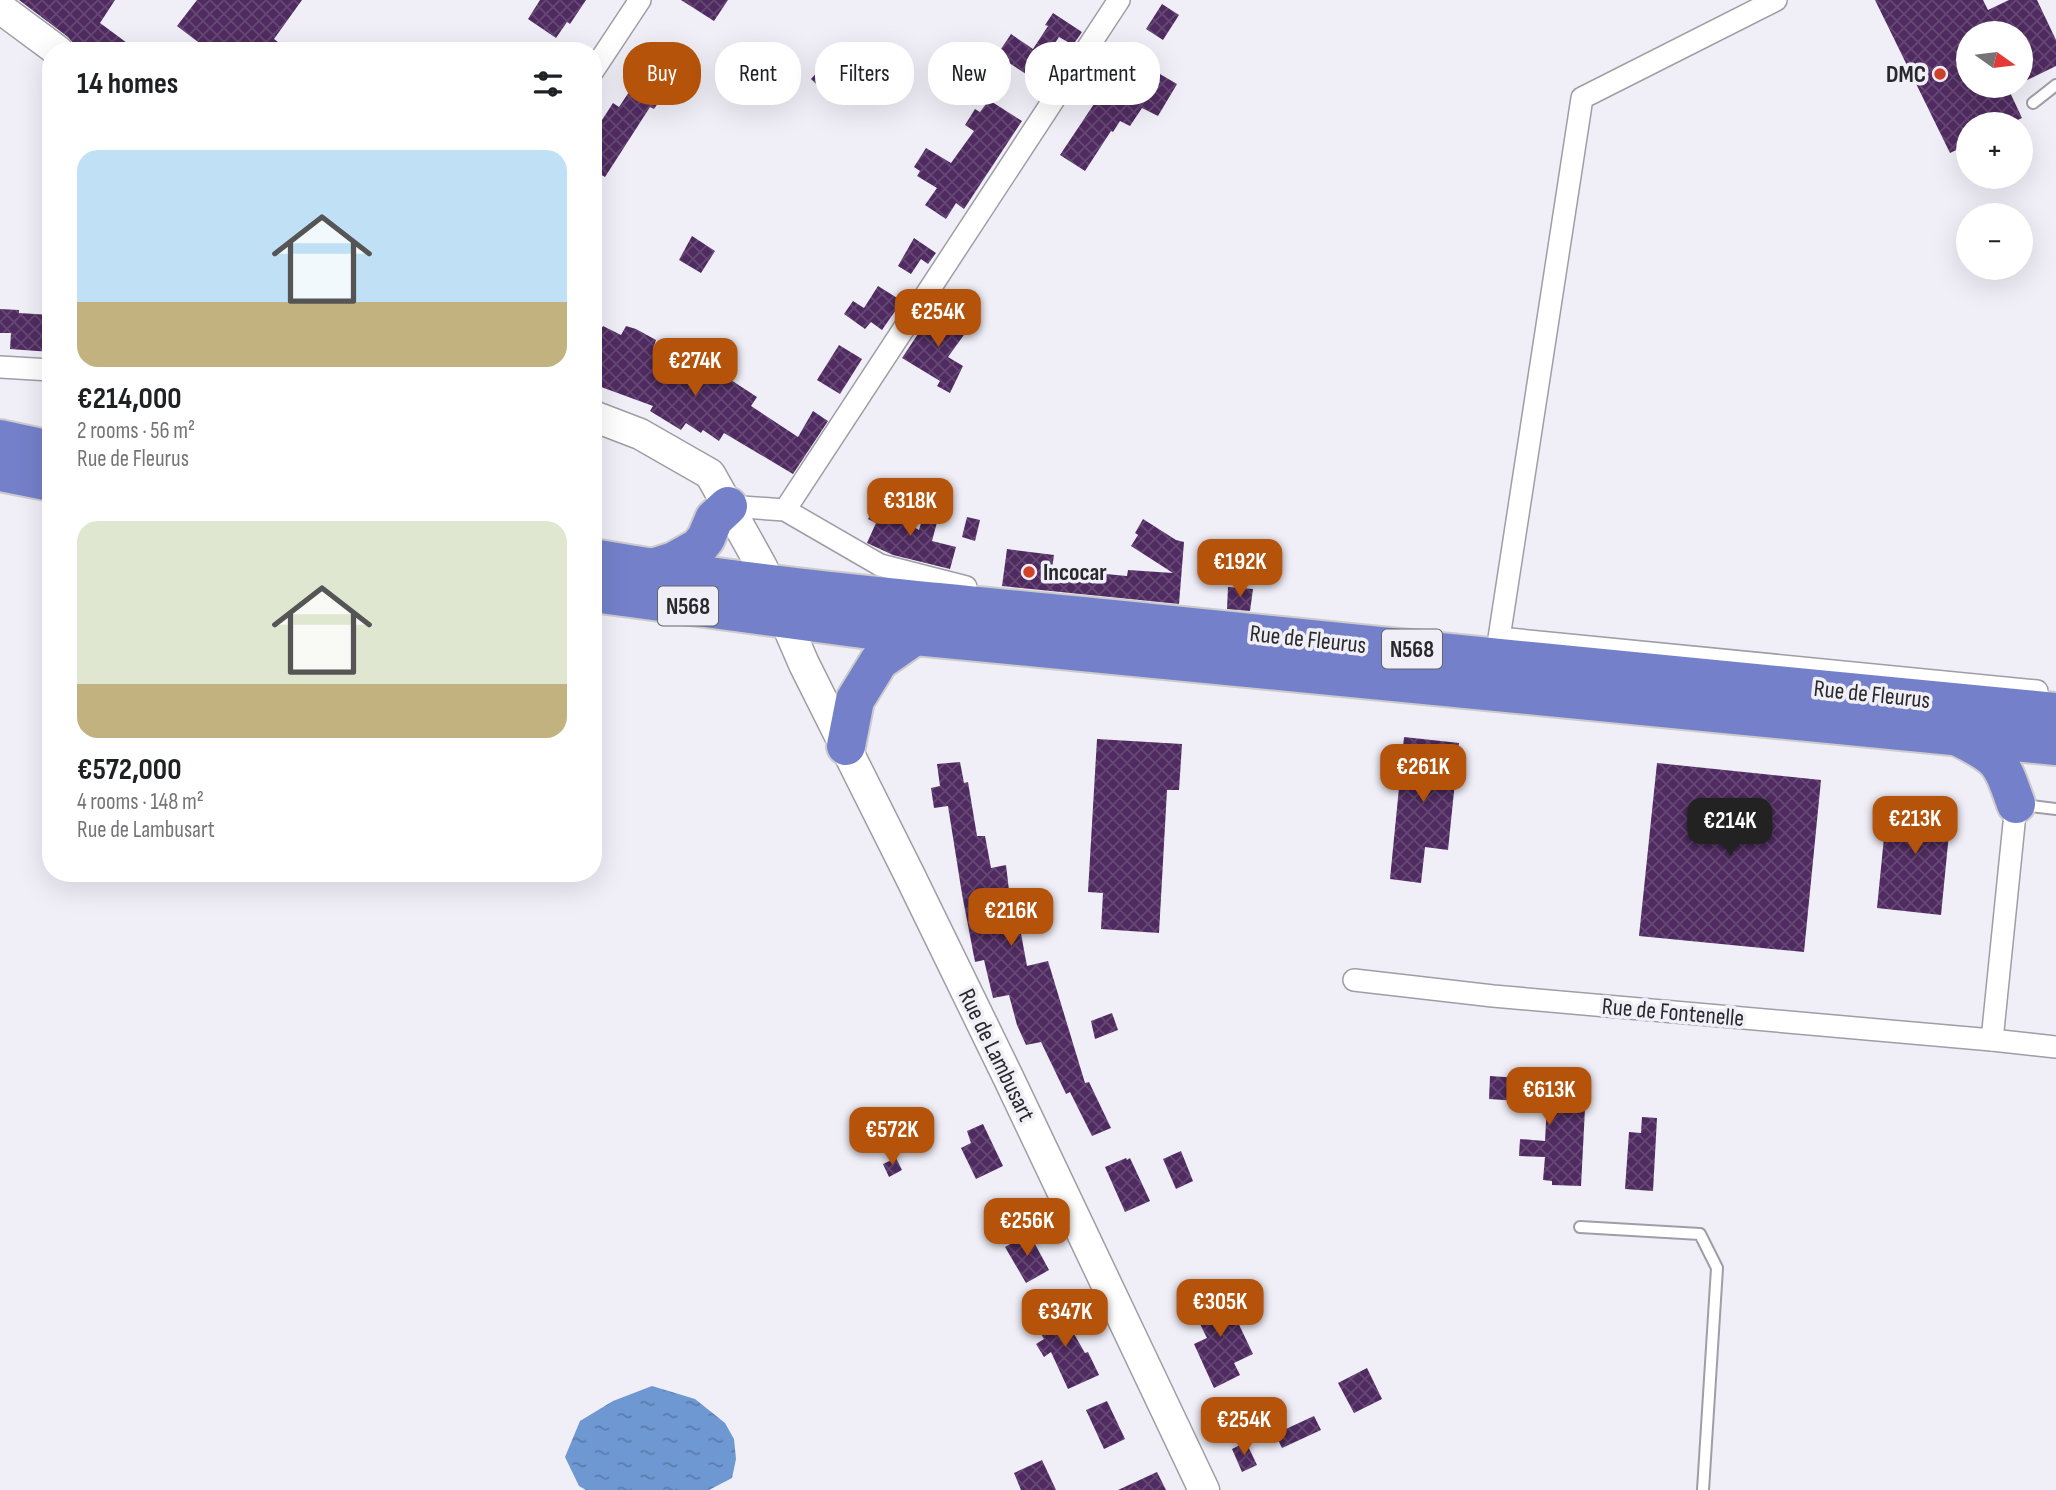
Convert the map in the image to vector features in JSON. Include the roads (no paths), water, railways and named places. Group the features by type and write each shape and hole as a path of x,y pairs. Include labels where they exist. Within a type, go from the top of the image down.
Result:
{"highway":[{"path":"0,439 42,448"},
{"path":"0,472 42,480"},
{"path":"650,568 674,561 699,547 714,519 728,506"},
{"name":"N568","path":"602,560 768,583"},
{"name":"Rue de Fleurus","path":"768,583 1363,645 2056,712"},
{"name":"N568","path":"602,594 783,619"},
{"name":"Rue de Fleurus","path":"783,619 915,636 2056,746"},
{"path":"1363,645 1390,634 1439,631 1499,638"},
{"path":"846,746 855,700 867,680 879,661 915,636"},
{"path":"1955,736 1985,750 1997,759 2017,804"},
{"path":"2017,804 2043,764 2056,758"}],"main road":[{"path":"0,8 46,42"},
{"name":"Rue de Lambusart","path":"602,419 640,434 710,474 728,506 762,567 804,664 1003,1066 1204,1490"}],"street":[{"path":"602,57 640,0"},
{"path":"785,510 1119,0"},
{"path":"1776,0 1582,98 1499,638 2056,693"},
{"path":"0,367 42,369"},
{"path":"728,506 785,510 880,565 966,587"},
{"path":"1992,1040 2017,804"},
{"name":"Rue de Fontenelle","path":"1354,979 1493,996 2056,1047"}],"lane":[{"path":"2033,103 2056,85"},
{"path":"2017,804 2056,809"},
{"path":"1580,1227 1700,1234 1717,1268 1703,1490"}],"water":[{"path":"652,1386 695,1399 725,1423 734,1439 736,1459 732,1478 709,1490 586,1490 579,1486 565,1457 580,1421 613,1401"}],"place":[{"name":"DMC","path":"1940,74"},
{"name":"Incocar","path":"1029,572"}]}
